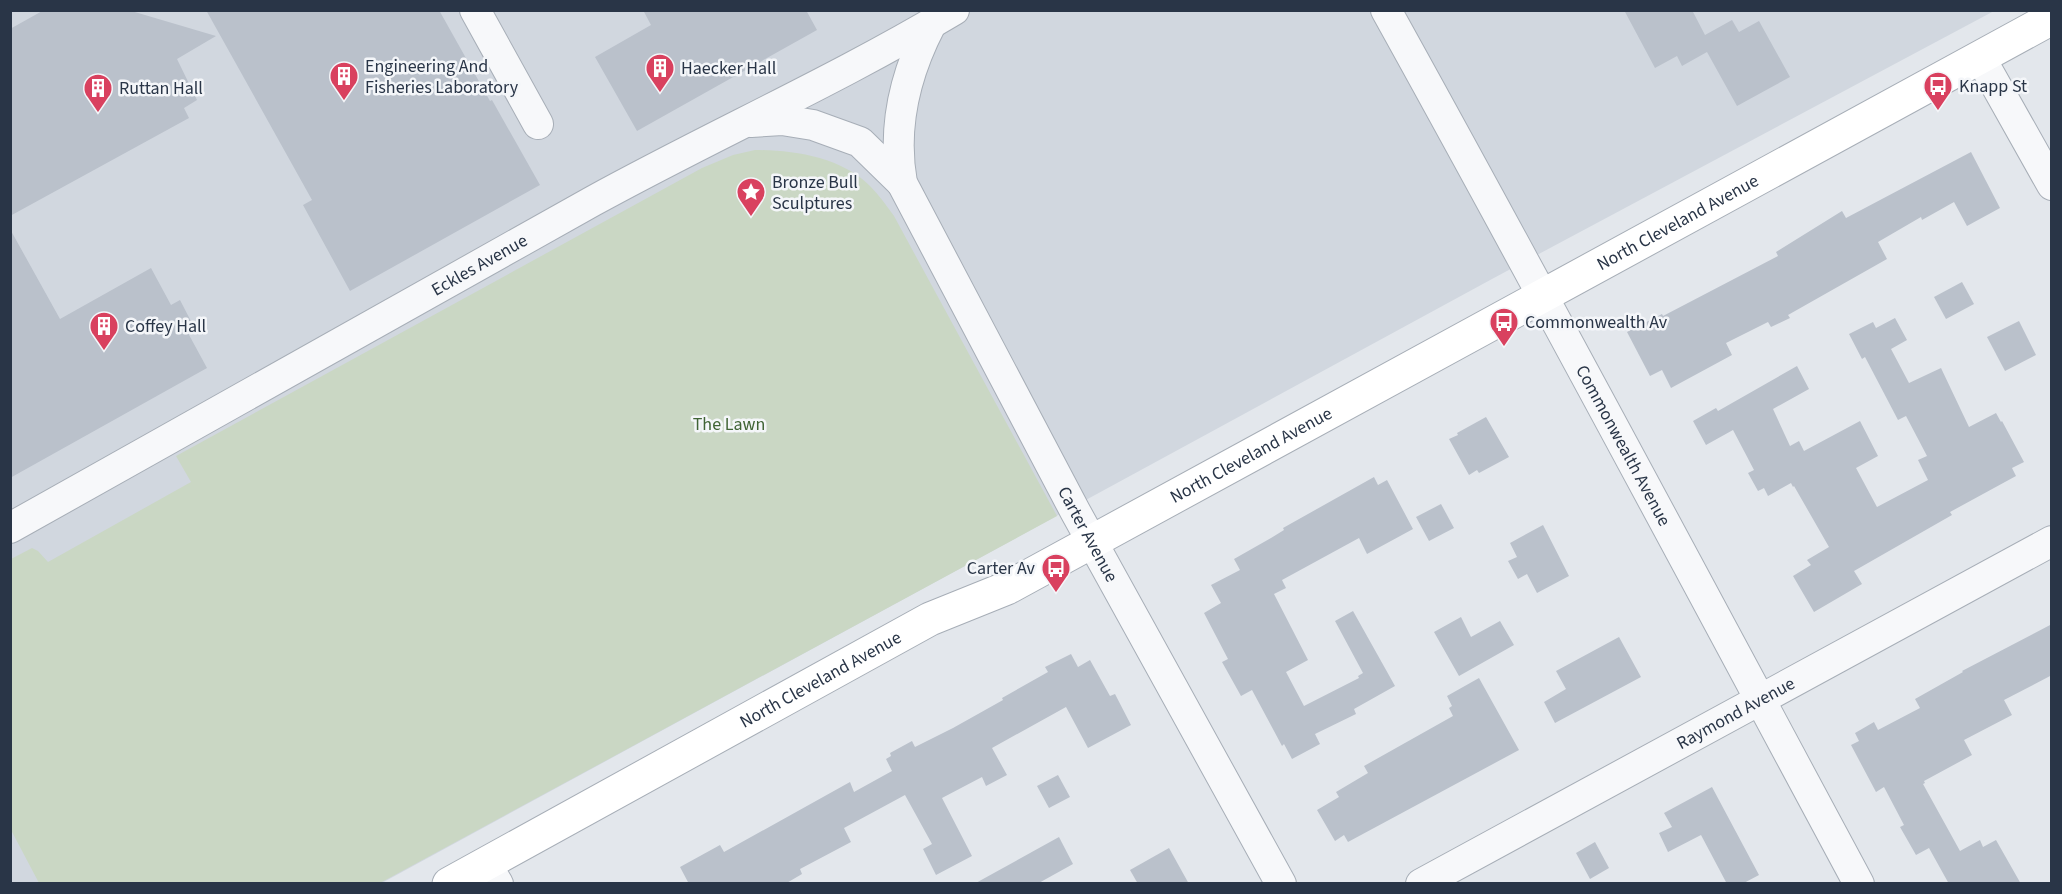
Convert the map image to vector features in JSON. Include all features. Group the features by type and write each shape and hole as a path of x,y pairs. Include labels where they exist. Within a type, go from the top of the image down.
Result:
{"main road":[{"name":"North Cleveland Avenue","path":"449,884 492,874 930,619 1007,588 2052,18"}],"street":[{"path":"475,10 538,124"},
{"name":"Commonwealth Avenue","path":"1386,10 1543,295 1858,884"},
{"name":"Eckles Avenue","path":"10,528 593,201 943,17"},
{"name":"Carter Avenue","path":"943,17 919,46 909,75 903,102 897,158 902,183 1092,542 1281,884"},
{"path":"1980,57 2052,185"},
{"name":"Carter Avenue","path":"746,122 782,120 813,125 860,142 902,183"},
{"name":"Raymond Avenue","path":"1421,884 2052,541"}],"shaded area":[{"path":"10,11 1994,11 1492,279 380,884 11,883"}],"green space":[{"name":"The Lawn","path":"755,150 816,157 845,168 870,186 894,216 1057,516 380,883 39,883 11,830 11,559 32,548 48,562 191,482 176,456 702,168 733,155"}],"building":[{"name":"Ruttan Hall","path":"44,10 128,10 216,36 177,59 197,100 184,108 189,118 10,216 10,29"},
{"path":"206,10 439,10 540,185 350,291 303,205 312,200"},
{"name":"Haecker Hall","path":"643,10 806,10 817,30 637,131 595,57 651,25"},
{"path":"1624,10 1692,10 1705,35 1732,20 1739,32 1759,21 1790,77 1737,106 1707,52 1682,66 1677,56 1655,68"},
{"path":"1971,152 2000,208 1967,226 1954,202 1922,220 1921,217 1878,242 1887,259 1788,315 1790,318 1771,327 1768,322 1726,343 1732,355 1671,388 1662,370 1650,376 1627,332 1662,314 1663,316 1778,256 1776,252 1842,211 1846,218"},
{"name":"Coffey Hall","path":"10,229 60,319 151,268 171,305 180,300 195,329 188,333 207,368 10,478"},
{"path":"1962,282 1974,304 1946,319 1934,297"},
{"path":"1895,318 1907,340 1891,349 1909,383 1941,368 1969,427 1996,413 2024,462 2012,468 2016,476 1950,512 1952,515 1854,571 1862,584 1814,612 1793,576 1811,565 1807,560 1829,547 1794,486 1791,483 1768,496 1764,488 1758,491 1748,473 1754,470 1733,430 1706,445 1693,421 1716,408 1718,411 1797,366 1809,389 1773,409 1790,446 1799,441 1804,451 1860,421 1878,456 1856,468 1877,507 1928,480 1918,460 1927,456 1906,416 1898,420 1865,357 1862,359 1849,334 1873,322 1876,328"},
{"path":"2019,321 2036,355 2005,371 1987,337"},
{"path":"1486,417 1509,457 1479,473 1477,470 1469,475 1449,439"},
{"path":"1374,477 1378,485 1387,480 1413,529 1367,554 1359,538 1282,580 1286,588 1274,594 1308,660 1286,672 1304,706 1359,678 1358,676 1363,673 1335,621 1353,611 1395,686 1354,709 1356,714 1315,734 1320,744 1292,759 1284,744 1282,746 1252,690 1241,696 1222,662 1228,659 1204,613 1221,603 1211,585 1240,570 1234,559 1284,530 1283,528"},
{"path":"1441,504 1454,528 1429,541 1416,517"},
{"path":"1543,525 1569,576 1537,593 1527,574 1518,579 1508,561 1517,557 1510,543"},
{"path":"1461,617 1471,637 1500,621 1514,645 1459,676 1434,632"},
{"path":"2052,624 2052,675 2004,700 2012,715 1964,740 1972,755 1924,781 1923,784 1960,851 1980,840 1983,847 1996,840 2021,884 1949,884 1929,848 1916,855 1900,827 1904,825 1884,787 1876,792 1851,745 1859,741 1855,733 1874,722 1878,730 1920,708 1915,699 1962,671"},
{"path":"1619,637 1641,677 1555,723 1544,702 1566,689 1556,671"},
{"path":"1071,654 1078,667 1090,660 1110,696 1115,694 1131,725 1088,748 1066,707 992,748 1007,775 986,786 982,777 942,798 972,856 936,875 923,849 932,844 905,795 844,828 851,842 800,869 802,874 785,884 689,884 680,867 720,845 724,852 850,782 854,792 892,771 886,759 891,756 890,753 912,741 915,747 953,728 1048,672 1045,667"},
{"path":"1479,678 1519,750 1348,842 1344,835 1335,841 1317,810 1339,797 1336,792 1368,773 1364,766 1453,716 1449,708 1452,706 1447,696"},
{"path":"1058,775 1070,797 1049,808 1037,786"},
{"path":"1712,787 1759,875 1742,884 1727,884 1701,835 1668,852 1659,833 1672,827 1664,813"},
{"path":"1059,837 1073,864 1037,884 974,884"},
{"path":"1595,842 1609,868 1590,879 1576,853"},
{"path":"1169,848 1189,884 1138,884 1130,870"}],"place":[{"name":"Haecker Hall","path":"660,94"},
{"name":"Engineering And Fisheries Laboratory","path":"344,102"},
{"name":"Knapp St","path":"1938,112"},
{"name":"Ruttan Hall","path":"98,114"},
{"name":"Bronze Bull Sculptures","path":"751,218"},
{"name":"Commonwealth Av","path":"1504,348"},
{"name":"Coffey Hall","path":"104,352"},
{"name":"Carter Av","path":"1056,594"}]}
